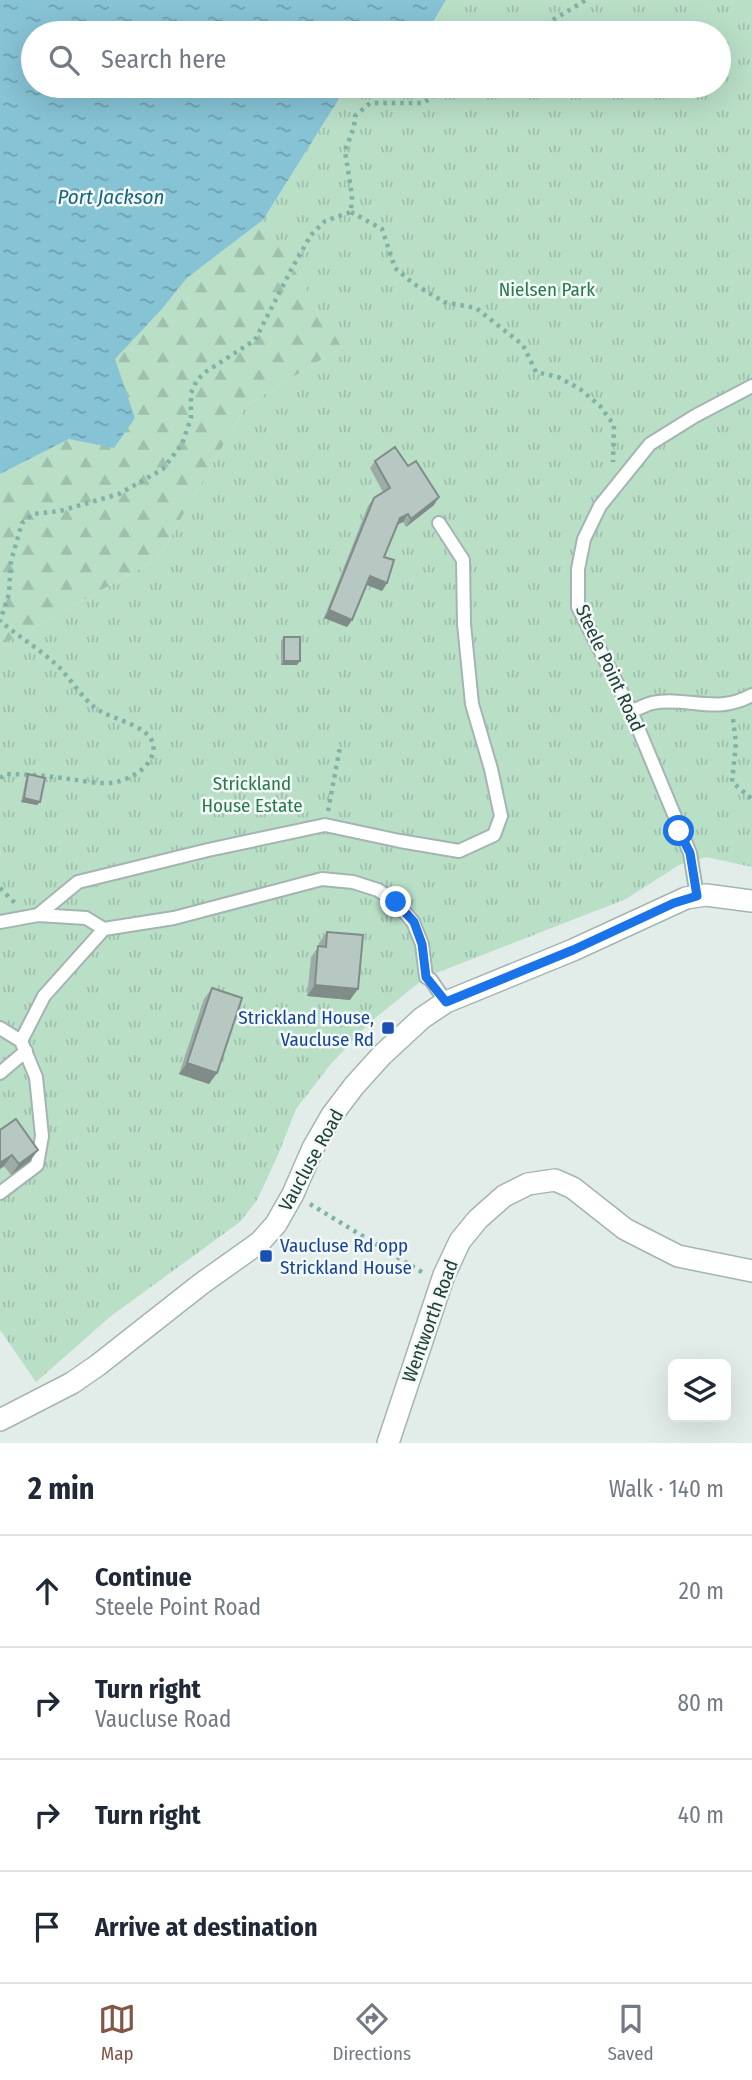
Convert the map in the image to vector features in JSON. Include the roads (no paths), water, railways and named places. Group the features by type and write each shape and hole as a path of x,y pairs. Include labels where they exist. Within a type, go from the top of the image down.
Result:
{"street":[{"name":"Vaucluse Road","path":"0,1420 72,1383 260,1242 276,1224 332,1115 354,1086 422,1018 446,1002 573,950 674,903 697,896 715,895 752,901"},
{"name":"Wentworth Road","path":"388,1443 441,1284 460,1241 478,1219 504,1196 528,1184 555,1180 573,1188 625,1228 678,1256 752,1271"}],"lane":[{"name":"Steele Point Road","path":"697,896 690,853 631,711 578,607 578,569 584,539 600,506 650,444 752,386"},
{"path":"38,915 78,882 326,825 459,850 494,835 501,816 491,769 472,704 464,624 463,560 439,523"},
{"path":"631,711 653,703 666,702 727,705 741,702 752,695"},
{"path":"0,1073 23,1046 44,996 104,929 174,918 322,880 354,882 378,890 396,902 414,922 422,944 426,977 446,1002"},
{"path":"0,922 38,915 86,918 104,929"},
{"path":"0,1028 23,1046 36,1077 42,1136 37,1165 0,1193"}],"water":[{"name":"Port Jackson","path":"0,0 446,0 434,21 21,21 21,98 339,98 263,220 187,278 115,359 135,418 114,448 69,439 0,474"}],"place":[{"name":"Strickland House, Vaucluse Rd","path":"388,1028"},
{"name":"Vaucluse Rd opp Strickland House","path":"266,1256"}],"park label":[{"name":"Nielsen Park","path":"547,289"},
{"name":"Strickland House Estate","path":"252,794"}]}
